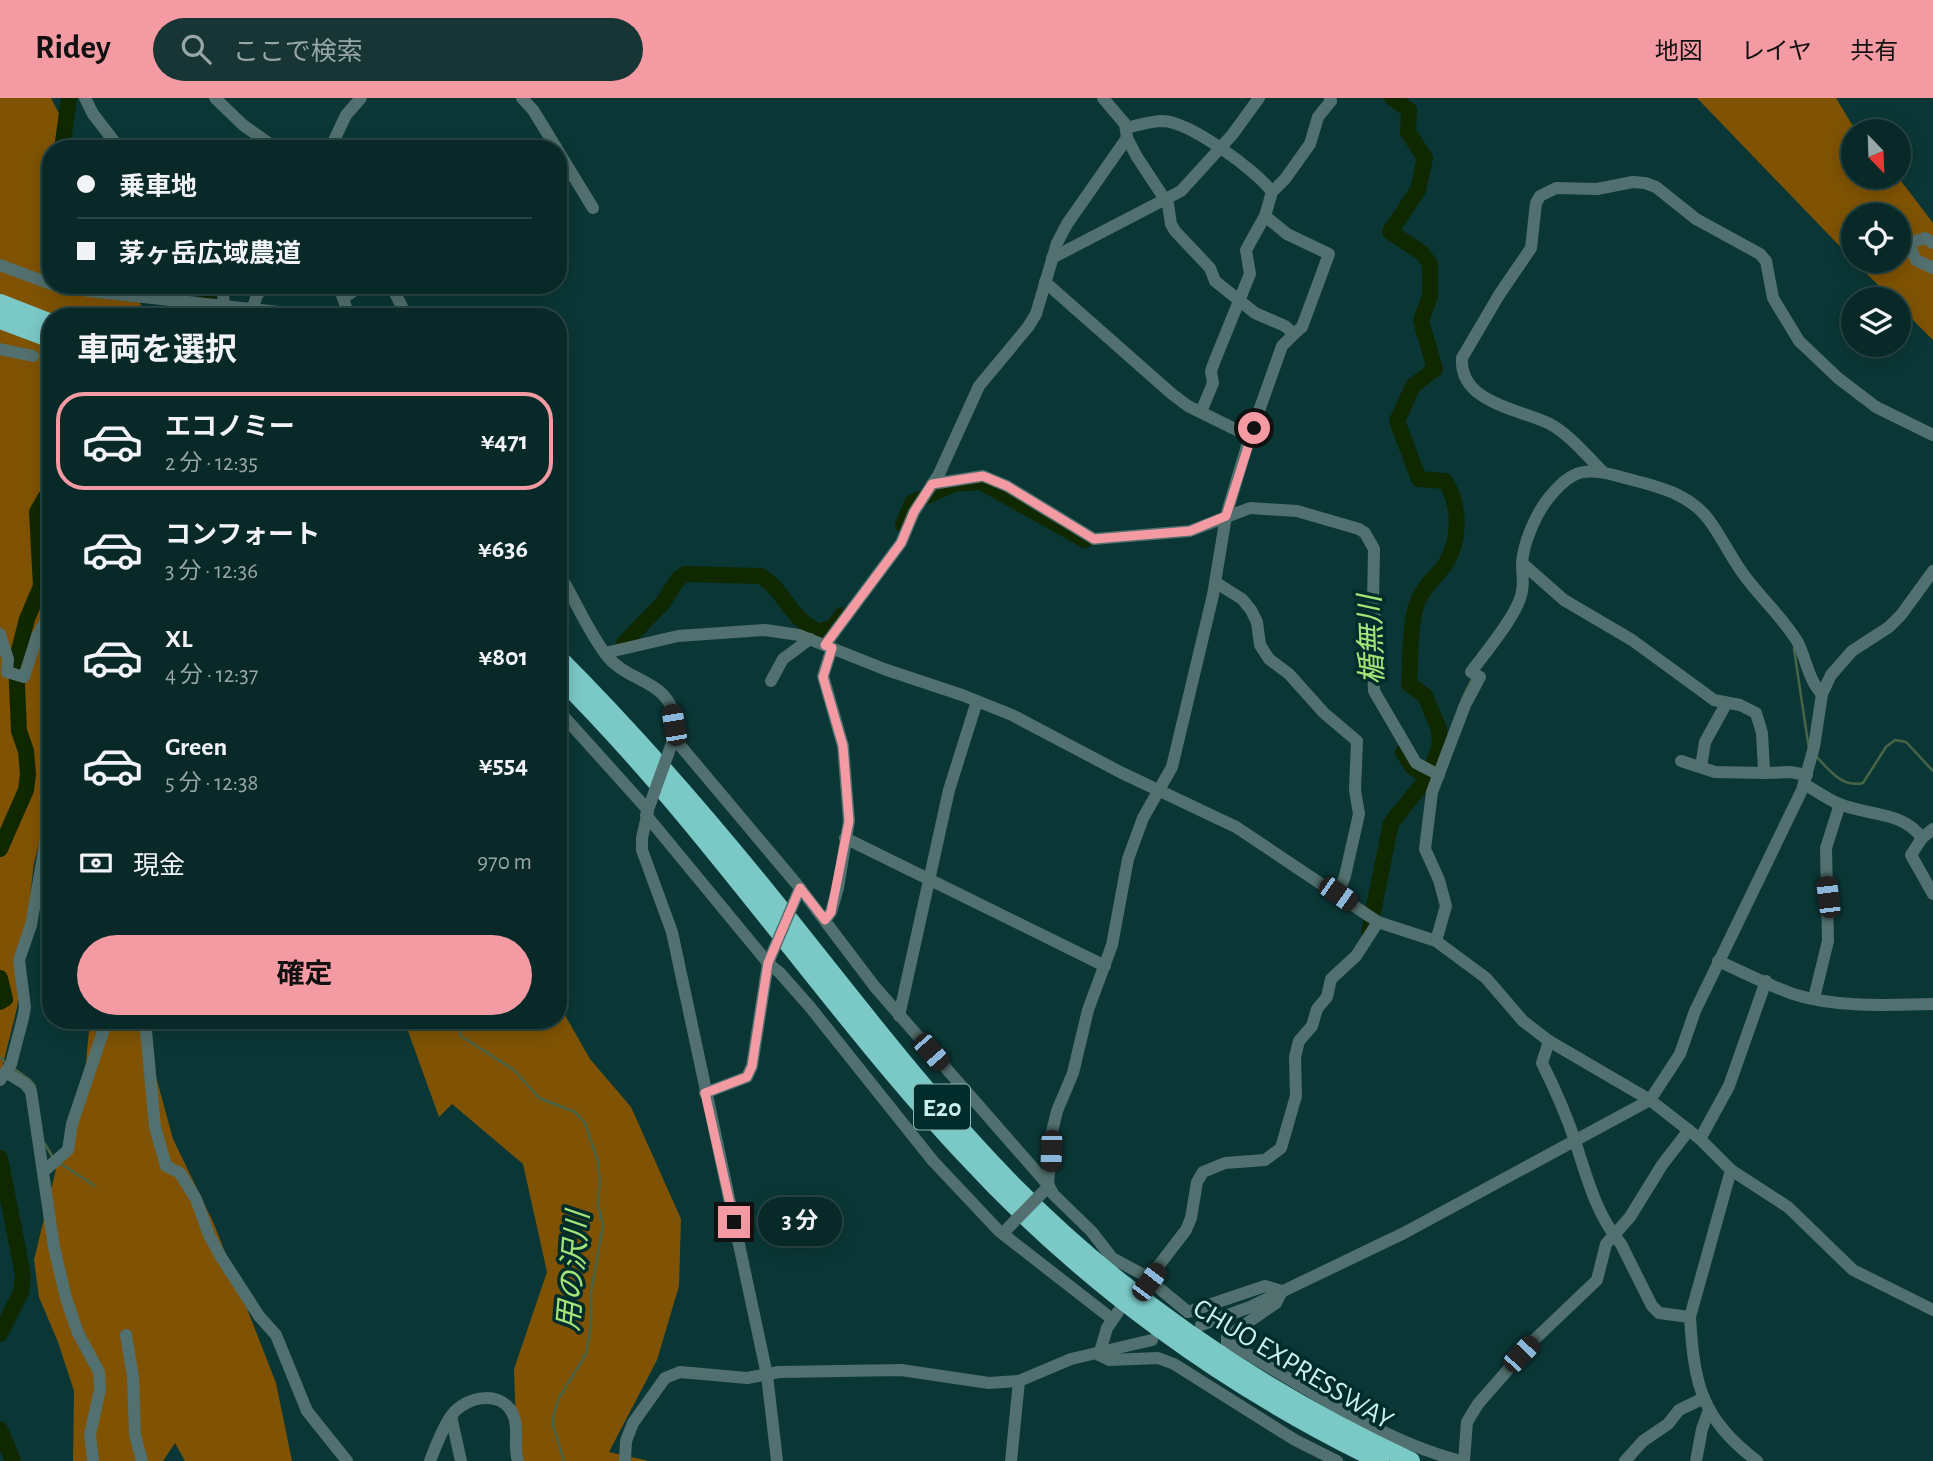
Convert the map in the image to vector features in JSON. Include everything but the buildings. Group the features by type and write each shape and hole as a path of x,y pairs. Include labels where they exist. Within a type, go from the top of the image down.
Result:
{"highway":[{"path":"0,303 42,319"},
{"path":"0,320 42,336"},
{"name":"CHUO EXPRESSWAY","path":"567,666 616,715 676,782 878,1031 976,1146 1057,1227 1102,1267 1199,1340 1305,1406 1411,1461"},
{"name":"CHUO EXPRESSWAY","path":"567,685 666,791 920,1104 1004,1196 1094,1278 1191,1351 1297,1418 1380,1461"}],"street":[{"path":"85,98 93,114 114,140"},
{"path":"215,98 243,125 264,140"},
{"path":"334,140 346,115 361,98"},
{"path":"522,98 552,140"},
{"path":"1103,98 1168,204 1171,224 1175,231 1210,268 1215,281 1255,313 1285,326 1294,334"},
{"path":"1052,258 1181,191 1220,149 1259,98"},
{"path":"1201,412 1213,383 1211,371 1251,268 1246,250 1265,216 1272,192 1285,179 1310,144 1318,117 1331,101 1330,98"},
{"path":"825,920 831,912 838,888 849,821 843,746 823,677 828,647 901,543 979,386 1036,314 1052,258 1067,224 1126,133 1165,121 1189,129 1220,149 1252,172 1272,192"},
{"path":"567,165 593,208"},
{"path":"1602,471 1551,425 1506,408 1470,386 1461,366 1462,358 1499,295 1531,248 1536,203 1540,196 1556,188 1597,189 1633,181 1645,183 1656,187 1696,219 1746,244 1766,261 1773,298 1799,341 1838,378 1876,407 1933,435"},
{"path":"1004,1232 1047,1187 1051,1136 1057,1111 1073,1073 1088,1010 1112,945 1131,850 1143,818 1172,767 1215,582 1226,516 1249,439 1282,346 1302,327 1329,254 1287,234 1265,216"},
{"path":"1933,243 1925,237 1918,239 1910,247 1916,260 1933,268"},
{"path":"0,265 42,281"},
{"path":"1045,282 1172,394 1247,435 1249,439"},
{"path":"116,294 243,308"},
{"path":"341,294 346,308"},
{"path":"343,298 349,294"},
{"path":"0,349 33,356"},
{"path":"1436,941 1446,906 1439,880 1425,849 1437,778 1465,705 1480,677 1474,674 1519,601 1527,541 1539,514 1560,486 1578,472 1602,471 1654,485 1681,495 1700,510 1746,578 1792,633 1801,648 1816,688 1822,694"},
{"path":"927,493 983,476 1007,486 1094,539 1190,531 1250,508 1297,511 1365,533 1374,550 1373,603 1378,643 1373,668 1374,691 1416,763 1437,778"},
{"path":"1522,563 1564,600 1632,640 1714,700 1750,709 1759,718 1763,770 1766,774"},
{"path":"1201,1325 1282,1291 1404,1233 1576,1143 1650,1100 1680,1054 1695,1011 1805,780 1814,747 1822,694 1840,661 1889,627 1932,576"},
{"path":"1215,582 1242,599 1251,610 1257,622 1261,645 1269,659 1289,674 1324,713 1357,741 1355,790 1359,814 1345,876 1338,894"},
{"path":"567,588 605,653 620,668 648,681 659,690 671,711 673,740 648,811 642,850 672,932 767,1375 776,1461"},
{"path":"0,634 8,659 7,672 24,677 42,627"},
{"path":"605,653 678,636 765,630 799,635 1012,715 1236,827 1378,922 1436,941 1486,978 1522,1021 1549,1041 1650,1100 1700,1139 1731,1170 1788,1207 1853,1270 1933,1310"},
{"path":"771,681 783,659 810,639"},
{"path":"899,1016 949,790 977,701"},
{"path":"1701,766 1705,742 1727,704"},
{"path":"567,720 648,811 768,963 810,1007 933,1161 1004,1232 1115,1315 1099,1355"},
{"path":"673,740 800,888 899,1016 1053,1194 1092,1232 1112,1258 1142,1274 1146,1284 1188,1312 1265,1286 1282,1291"},
{"path":"1681,761 1728,773 1790,772 1839,804 1896,818 1908,824 1922,838"},
{"path":"1814,998 1828,941 1826,848 1839,804"},
{"path":"1933,829 1922,838 1911,855 1933,894"},
{"path":"845,838 1105,965"},
{"path":"42,862 31,925 19,960 25,1007 7,1072 31,1091 54,1247 66,1298 78,1333 99,1372 100,1390 90,1434 93,1461"},
{"path":"705,1093 747,1077 752,1066 768,963 800,888"},
{"path":"1146,1284 1186,1230 1191,1218 1197,1182 1203,1172 1225,1163 1265,1160 1281,1148 1296,1096 1295,1057 1299,1041 1312,1026 1317,1009 1327,997 1331,979 1356,956 1378,922"},
{"path":"1718,961 1793,993 1814,998 1887,1005 1933,1004"},
{"path":"1700,1139 1730,1086 1766,981"},
{"path":"44,1171 68,1150 72,1124 104,1029"},
{"path":"146,1029 155,1126 166,1166 180,1173 221,1257 259,1316 276,1335 307,1410 347,1461"},
{"path":"1549,1041 1542,1063 1560,1099 1589,1187 1613,1235 1652,1306 1659,1313 1690,1317"},
{"path":"1282,1291 1276,1303 1227,1337 1227,1342 1355,1416 1400,1438 1462,1461 1467,1422 1478,1404 1494,1383 1561,1312 1597,1280 1601,1256 1613,1235 1630,1217 1662,1165 1689,1130"},
{"path":"1731,1170 1690,1317 1694,1362 1704,1398 1715,1423 1757,1461"},
{"path":"126,1335 133,1377 135,1435 142,1461"},
{"path":"625,1461 626,1441 633,1423 665,1378 680,1372 747,1378 800,1371 901,1370 989,1383 1019,1381 1071,1359 1099,1355 1152,1340"},
{"path":"1099,1355 1109,1360 1158,1358 1174,1364 1296,1440 1337,1461"},
{"path":"1012,1461 1019,1381"},
{"path":"430,1461 451,1416 478,1399 498,1398 514,1417 518,1461"},
{"path":"1625,1461 1643,1441 1668,1424 1679,1410 1704,1398"},
{"path":"1696,1461 1709,1410"},
{"path":"451,1416 461,1461"}],"shaded area":[{"path":"0,98 51,98 72,140 42,140 42,294 137,294 142,308 42,308 42,833 34,863 17,1008 0,1076"},
{"path":"1697,98 1836,98 1849,119 1841,119 1841,189 1907,189 1933,223 1933,340 1911,318 1911,287 1880,287 1866,273 1911,273 1911,203 1841,203 1841,248"},
{"path":"567,1019 590,1059 631,1107 681,1219 679,1286 657,1360 609,1452 649,1461 517,1461 514,1369 547,1272 523,1164 452,1104 439,1117 407,1029 567,1029"},
{"path":"89,1029 151,1029 149,1051 173,1139 214,1224 276,1383 292,1461 185,1461 175,1443 163,1461 73,1461 74,1391 58,1342 39,1297 34,1260 56,1169 82,1105"}],"waterway":[{"path":"63,140 69,98"},
{"path":"1369,932 1391,823 1428,777 1440,745 1439,729 1425,696 1409,684 1411,633 1420,597 1451,554 1457,522 1454,500 1445,481 1419,479 1397,421 1413,386 1435,369 1421,321 1430,296 1430,264 1421,252 1390,232 1418,190 1425,158 1408,132 1409,110 1392,98"},
{"path":"207,294 208,308"},
{"name":"楯無川","path":"903,525 912,503 954,484 981,482 1085,540"},
{"path":"0,849 26,790 28,774 26,751 19,731 16,662 27,619 41,586 37,512 42,503"},
{"name":"楯無川","path":"624,643 662,604 678,579 685,574 761,576 776,589 801,620 820,632 833,627 842,615"},
{"name":"楯無川","path":"1794,649 1809,749"},
{"name":"楯無川","path":"1462,699 1473,677"},
{"name":"楯無川","path":"1816,756 1842,780 1855,784 1863,783 1886,747 1895,740 1906,742 1933,771"},
{"name":"楯無川","path":"1403,752 1412,767 1428,777"},
{"path":"0,978 5,999 0,1002"},
{"name":"用の沢川","path":"458,1029 461,1036 514,1070 539,1098 575,1112 585,1123 598,1162 598,1203 603,1226 591,1292 591,1324 586,1354 559,1398 554,1414 553,1425 564,1461"},
{"path":"0,1057 5,1062"},
{"path":"13,1068 35,1086"},
{"path":"45,1144 52,1156"},
{"path":"0,1158 23,1275 21,1292 0,1334"},
{"path":"60,1163 95,1186"},
{"path":"0,1429 13,1461"}],"route":[{"path":"734,1222 705,1093 747,1077 752,1066 768,963 800,888 825,920 831,912 838,888 849,821 843,746 823,677 832,648 825,645 901,543 914,512 932,484 983,476 1007,486 1094,539 1190,531 1226,516 1254,428"}]}
